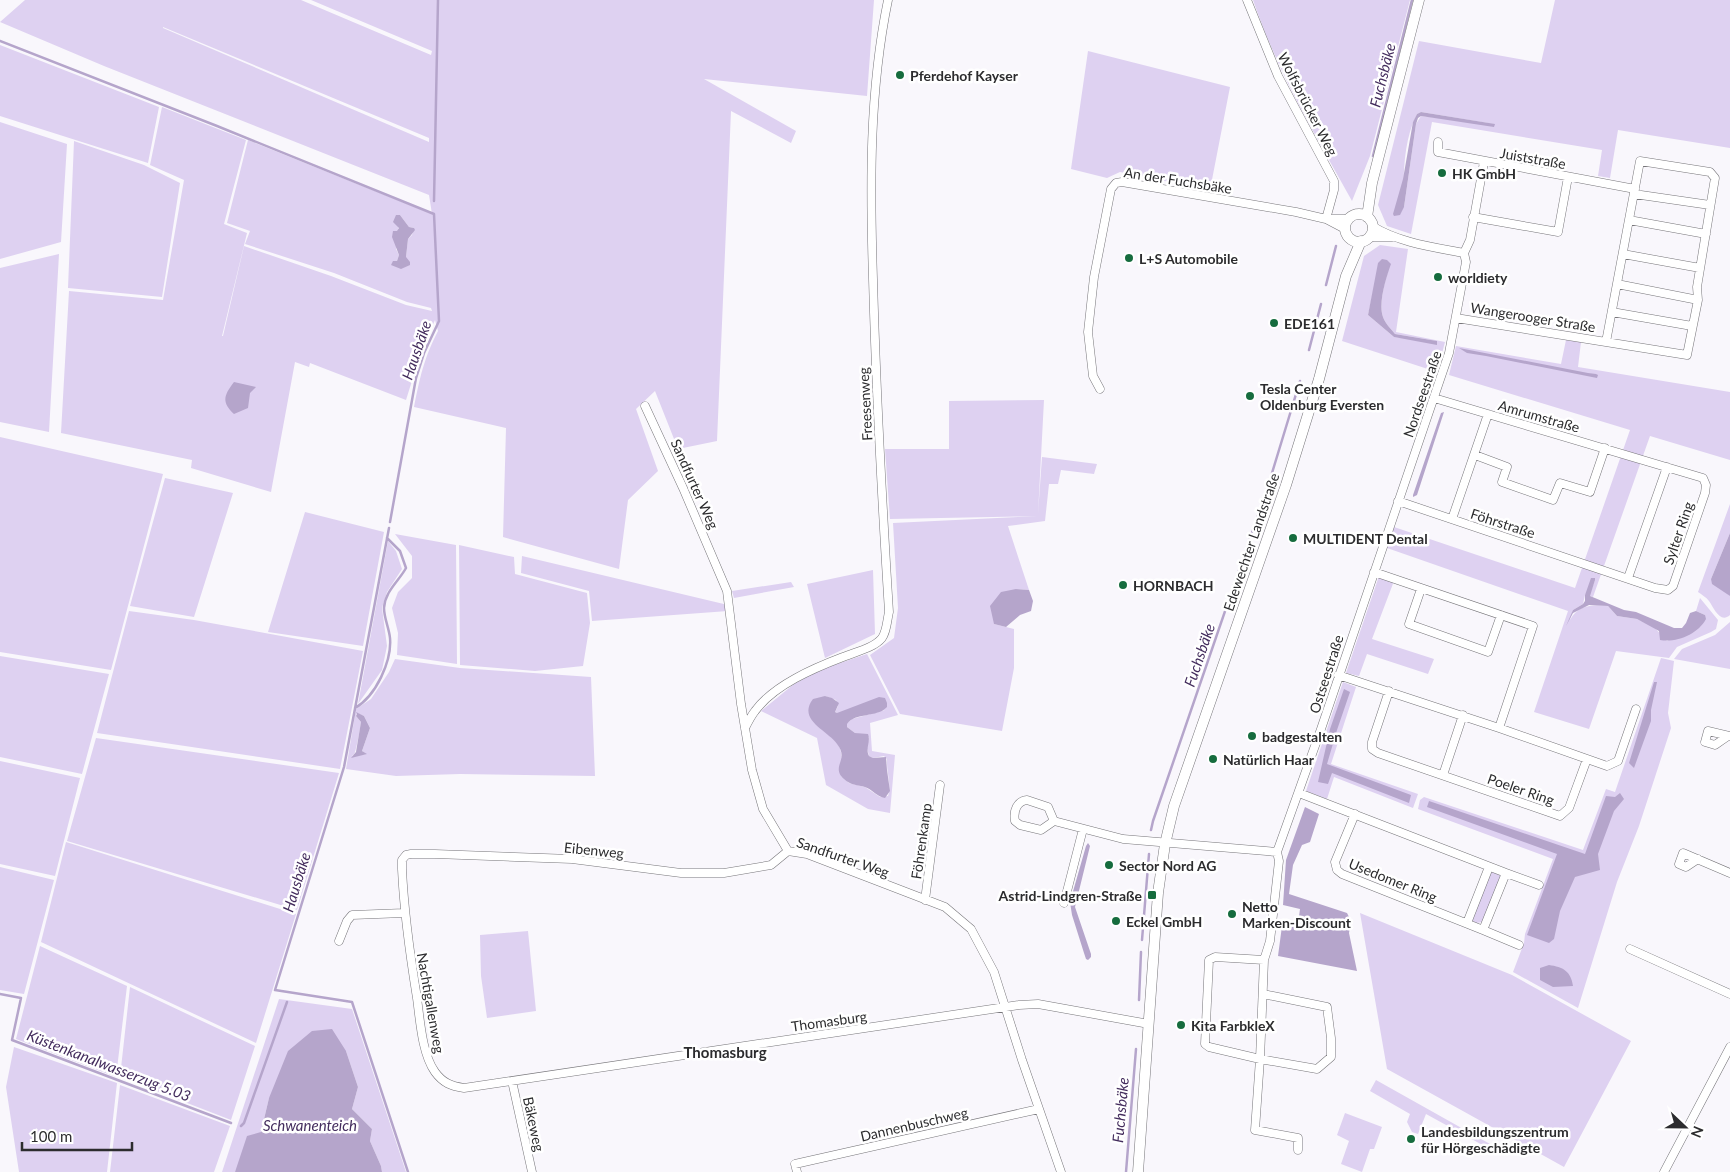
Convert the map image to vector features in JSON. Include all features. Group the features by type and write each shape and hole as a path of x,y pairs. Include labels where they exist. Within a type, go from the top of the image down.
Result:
{"main road":[{"name":"Edewechter Landstraße","path":"1138,1172 1155,928 1165,844 1174,806 1298,448 1331,336 1419,0"}],"street":[{"name":"Freesenweg","path":"745,728 755,710 794,678 868,647 882,638 886,628 888,612 875,375 870,181 874,107 882,28 888,0"},
{"name":"Wolfsbrücker Weg","path":"1247,0 1278,76 1334,181 1334,190 1326,219"},
{"name":"Juiststraße","path":"1438,142 1438,152 1710,205"},
{"path":"1606,342 1640,161 1710,172 1715,178 1697,287 1698,300 1692,326 1612,312"},
{"name":"Nordseestraße","path":"1386,539 1449,353 1466,262 1464,252 1470,240 1484,162"},
{"path":"1473,217 1558,232 1568,177"},
{"name":"An der Fuchsbäke","path":"1100,389 1093,376 1088,332 1096,267 1111,189 1116,183 1122,182 1296,212 1359,228"},
{"path":"1629,220 1706,234"},
{"path":"1359,228 1427,246 1464,252"},
{"path":"1623,254 1700,268"},
{"path":"1617,284 1698,300"},
{"name":"Wangerooger Straße","path":"1456,318 1687,355 1692,326"},
{"name":"Amrumstraße","path":"1434,398 1638,458"},
{"name":"Sandfurter Weg","path":"645,406 728,591 745,728 752,770 763,809 788,852 807,854 945,907 971,929 992,965 1061,1172"},
{"path":"1452,519 1488,414"},
{"path":"1474,455 1508,467 1502,482 1553,500 1560,483 1590,492 1605,448"},
{"name":"Sylter Ring","path":"1600,568 1668,590 1673,586 1706,493 1706,485 1703,478 1638,458"},
{"path":"1628,578 1667,467"},
{"name":"Föhrstraße","path":"1398,501 1600,568"},
{"name":"Ostseestraße","path":"1298,1150 1298,1138 1255,1130 1264,960 1270,941 1278,861 1277,852 1386,539"},
{"path":"1374,572 1534,626 1500,728"},
{"path":"1421,589 1409,624 1488,652 1501,615"},
{"path":"1338,675 1463,715 1607,766 1618,761 1636,709"},
{"name":"Poeler Ring","path":"1389,691 1372,742 1372,748 1378,753 1560,816 1569,808 1587,759"},
{"path":"1442,775 1463,715"},
{"name":"Föhrenkamp","path":"926,900 940,786"},
{"path":"1298,793 1539,885"},
{"path":"1027,800 1048,807 1054,821 1041,830 1020,824 1015,821 1014,816 1018,804 1027,800"},
{"name":"Usedomer Ring","path":"1355,814 1335,862 1337,870 1342,874 1519,945"},
{"path":"1054,821 1124,839 1165,844 1277,852"},
{"path":"1064,903 1083,829"},
{"name":"Eibenweg","path":"402,869 402,860 406,856 419,854 572,859 681,873 724,874 771,865 788,852"},
{"path":"1698,859 1730,873"},
{"path":"1467,923 1489,867"},
{"name":"Nachtigallenweg","path":"402,869 404,913 420,1025 429,1061 434,1071 442,1080 454,1087 464,1088 512,1081"},
{"path":"1484,930 1506,873"},
{"path":"340,941 347,921 352,916 404,913"},
{"path":"1630,949 1730,994"},
{"path":"1263,994 1327,1008 1331,1038 1331,1057 1318,1069 1260,1059 1209,1047 1205,1044 1209,960 1215,957 1264,960"},
{"name":"Thomasburg","path":"512,1081 1019,1005 1038,1004 1149,1024"},
{"path":"1664,1172 1727,1060 1730,1047"},
{"name":"Bäkeweg","path":"512,1081 532,1172"},
{"name":"Dannenbuschweg","path":"796,1168 1039,1109"}],"shaded area":[{"path":"25,0 301,0 431,55 432,51 311,0 874,0 867,96 704,79 796,131 791,143 731,111 717,441 678,449 655,391 636,409 658,471 628,500 619,569 503,537 506,428 414,407 423,368 438,331 435,320 421,352 406,400 310,363 309,367 295,362 271,492 191,468 192,460 61,433 69,291 163,300 184,180 150,165 162,107 246,140 224,224 247,233 222,336 244,246 331,276 406,305 432,311 431,308 407,302 334,273 245,244 250,231 227,223 248,140 432,214 429,195 104,66 0,22","holes":["163,28 429,138 429,142","400,215 409,227 414,228 412,235 408,239 406,257 391,265 397,261 399,255 396,249"]},
{"path":"1253,0 1410,0 1370,156 1352,201 1285,78"},
{"path":"1555,0 1730,0 1730,148 1618,130 1610,178 1598,176 1602,150 1432,122 1411,234 1387,226 1378,205 1419,41 1541,63","holes":["1421,112 1494,124 1421,116 1416,124 1404,207 1406,147 1417,114"]},
{"path":"0,45 159,107 148,163 0,116"},
{"path":"1088,51 1230,87 1210,190 1120,172 1107,178 1071,169"},
{"path":"0,122 67,144 61,242 0,259"},
{"path":"74,141 144,165 180,183 162,297 68,288"},
{"path":"1380,245 1408,249 1396,332 1445,342 1437,372 1342,341 1364,256","holes":["1390,264 1381,305 1383,317 1387,324 1395,334 1437,341 1394,337 1368,315 1377,274"]},
{"path":"59,254 49,432 0,422 0,268"},
{"path":"1566,340 1581,342 1578,367 1730,392 1730,460 1650,436 1593,597 1589,596 1595,580 1585,595 1583,604 1573,610 1570,620 1582,608 1597,605 1608,606 1617,616 1637,619 1654,627 1667,641 1705,615 1696,611 1700,598 1718,620 1716,629 1677,647 1669,658 1616,651 1589,729 1534,712 1568,611 1387,548 1394,527 1575,588 1630,430 1449,375 1456,346 1561,364"},
{"path":"1044,400 1038,514 1042,457 1097,464 1094,474 1061,470 1058,484 1049,484 1045,521 1008,526 1029,590 1016,589 994,624 1014,629 1014,668 1002,731 900,714 870,655 894,638 898,608 893,523 1038,516 890,519 885,449 949,449 949,401"},
{"path":"0,437 163,474 111,670 0,652"},
{"path":"165,478 233,493 194,617 130,606"},
{"path":"1730,504 1730,533 1711,579 1730,596 1730,615 1723,618 1708,600 1698,592"},
{"path":"305,512 384,532 363,646 268,632"},
{"path":"395,534 456,545 457,664 397,655 398,633 392,608 398,592 412,578 412,556"},
{"path":"388,541 396,551 402,569 387,592 382,608 387,646 382,670 358,704"},
{"path":"459,545 514,557 515,574 587,593 590,623 583,666 535,671 460,665"},
{"path":"522,556 728,605 728,611 592,621 589,591 521,573"},
{"path":"873,570 875,634 825,658 807,584"},
{"path":"1379,576 1394,581 1372,639 1434,659 1428,674 1367,654 1359,676 1346,673"},
{"path":"791,582 794,587 734,598 732,591"},
{"path":"129,611 194,620 363,651 340,769 97,733"},
{"path":"1730,622 1730,669 1674,659 1682,649 1715,635"},
{"path":"867,654 898,715 870,723 872,751 895,755 890,813 868,809 826,785 817,738 761,711 794,684 822,669","holes":["825,696 836,700 838,706 835,712 837,713 885,710 852,719 847,723 847,727 855,733 869,737 867,748 869,756 873,758 884,756 887,759 888,796 880,797 865,787 849,783 841,776 841,751 836,742 825,732"]},
{"path":"0,656 109,674 82,774 0,757"},
{"path":"1661,658 1674,661 1668,713 1671,728 1639,826 1617,882 1578,1008 1513,972 1553,859 1418,809 1420,800 1424,797 1583,850 1606,789 1615,792"},
{"path":"395,659 460,668 591,677 595,776 460,774 396,776 346,769 356,709 371,699 389,672","holes":["357,713 364,716 370,728 362,751 366,754 352,756 356,751 361,722 356,716"]},
{"path":"1343,682 1356,687 1331,764 1418,794 1413,808 1334,777 1327,799 1306,791"},
{"path":"96,738 339,773 297,910 67,841"},
{"path":"0,761 80,778 55,876 0,864"},
{"path":"66,842 296,914 256,1043 41,942"},
{"path":"0,867 54,880 24,994 0,990"},
{"path":"1490,871 1501,876 1482,922 1476,923 1471,920"},
{"path":"1360,913 1512,975 1631,1041 1564,1167 1387,1069"},
{"path":"528,931 536,1011 487,1018 481,976 480,935"},
{"path":"40,946 127,986 116,1077 16,1039"},
{"path":"130,987 255,1046 231,1120 120,1077"},
{"path":"279,999 352,1009 406,1172 382,1172 370,1141 372,1129 352,1109 358,1087 346,1051 269,1098 261,1132 235,1172 222,1172"},
{"path":"14,1047 117,1083 107,1172 19,1172 6,1087"},
{"path":"1376,1080 1499,1149 1497,1153 1426,1114 1418,1134 1412,1132 1407,1122 1410,1114 1370,1091"},
{"path":"120,1085 230,1126 214,1172 110,1172"},
{"path":"1345,1113 1382,1127 1374,1149 1370,1149 1362,1172 1341,1164 1349,1141 1337,1135"}],"water":[{"path":"1421,112 1495,124 1494,127 1421,116 1418,118 1404,207 1400,215 1394,216 1413,122 1417,114"},
{"path":"396,215 400,215 409,227 415,230 408,239 406,257 410,265 401,269 391,265 393,261 397,261 399,255 392,237 393,231 397,231 399,228 393,222"},
{"path":"1382,259 1387,260 1391,264 1381,305 1385,321 1395,334 1437,341 1437,345 1394,337 1368,315 1378,263"},
{"path":"1459,348 1598,375 1597,378 1467,353"},
{"path":"234,382 256,387 250,393 248,408 234,414 227,406 225,398"},
{"path":"1444,412 1417,495 1413,497 1441,413"},
{"path":"1730,533 1730,596 1712,584 1711,579"},
{"path":"1591,578 1595,578 1595,580 1590,596 1674,628 1682,628 1690,613 1696,611 1705,615 1706,619 1692,633 1680,639 1667,641 1660,640 1659,631 1637,619 1617,616 1608,606 1589,605 1573,613 1566,626 1573,610 1585,601 1585,595"},
{"path":"1016,589 1029,590 1033,601 1031,611 1020,615 1006,627 994,624 990,606 1001,592"},
{"path":"1654,682 1657,682 1651,710 1651,721 1634,768 1629,763"},
{"path":"1344,689 1350,692 1327,764 1411,795 1409,803 1332,773 1328,784 1318,782 1330,729"},
{"path":"825,696 839,703 835,712 837,713 879,697 885,698 887,707 878,713 851,720 847,727 855,733 868,734 869,756 873,758 886,757 890,791 885,798 865,787 849,782 840,774 839,766 842,754 837,744 815,724 809,713 809,706 813,699"},
{"path":"356,712 364,716 370,728 362,751 367,754 351,758 356,752 361,722 356,716"},
{"path":"1620,793 1624,799 1614,811 1598,854 1600,870 1575,877 1560,911 1554,939 1549,943 1527,935 1557,854 1427,807 1429,801 1585,854 1606,796 1615,797"},
{"path":"1305,807 1319,814 1310,842 1302,845 1293,865 1289,894 1347,913 1351,921 1349,933 1357,971 1278,956 1282,926 1290,928 1298,924 1300,909 1283,905 1286,860"},
{"path":"1088,843 1090,846 1075,907 1091,954 1088,960 1086,959 1072,915 1070,902"},
{"path":"1549,965 1558,967 1568,973 1573,986 1553,987 1540,980 1540,968"},
{"name":"Schwanenteich","path":"332,1029 346,1051 358,1087 352,1109 372,1129 370,1141 382,1172 235,1172 247,1136 261,1132 269,1098 288,1051 312,1031"}],"waterway":[{"name":"Hausbäke","path":"434,201 438,0"},
{"name":"Fuchsbäke","path":"1373,156 1412,0"},
{"path":"0,41 434,214 439,321 424,353 416,378 390,522"},
{"name":"Fuchsbäke","path":"1326,285 1336,246"},
{"name":"Fuchsbäke","path":"1309,350 1321,304"},
{"name":"Fuchsbäke","path":"1272,473 1300,381"},
{"name":"Fuchsbäke","path":"1151,830 1268,486"},
{"name":"Hausbäke","path":"389,528 344,767 275,990 352,1002 408,1172"},
{"path":"355,708 376,687 385,667 390,647 390,638 384,612 385,602 390,591 406,568 400,551 387,538"},
{"name":"Fuchsbäke","path":"1142,940 1149,854"},
{"name":"Fuchsbäke","path":"1139,1000 1141,952"},
{"name":"Küstenkanalwasserzug 5.03","path":"0,994 21,998 12,1040 231,1123"},
{"name":"Küstenkanalwasserzug 5.03","path":"241,1126 244,1123 287,1002"},
{"name":"Fuchsbäke","path":"1126,1172 1136,1049"}],"place":[{"name":"Pferdehof Kayser","path":"900,75"},
{"name":"HK GmbH","path":"1442,173"},
{"name":"L+S Automobile","path":"1129,258"},
{"name":"worldiety","path":"1438,277"},
{"name":"EDE161","path":"1274,323"},
{"name":"Tesla Center Oldenburg Eversten","path":"1250,396"},
{"name":"MULTIDENT Dental","path":"1293,538"},
{"name":"HORNBACH","path":"1123,585"},
{"name":"badgestalten","path":"1252,736"},
{"name":"Natürlich Haar","path":"1213,759"},
{"name":"Sector Nord AG","path":"1109,865"},
{"name":"Astrid-Lindgren-Straße","path":"1152,895"},
{"name":"Netto Marken-Discount","path":"1232,914"},
{"name":"Eckel GmbH","path":"1116,921"},
{"name":"Kita FarbkleX","path":"1181,1025"},
{"name":"Landesbildungszentrum für Hörgeschädigte","path":"1411,1139"}],"district":[{"name":"Thomasburg","path":"725,1052"}]}
